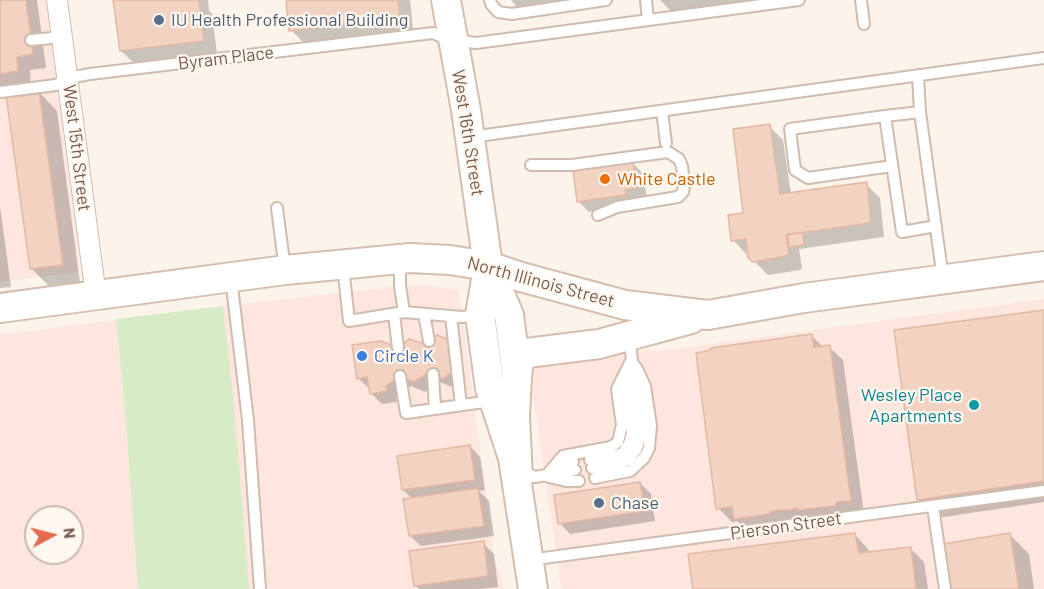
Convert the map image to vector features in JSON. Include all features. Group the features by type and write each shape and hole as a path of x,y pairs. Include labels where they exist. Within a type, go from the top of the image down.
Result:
{"main road":[{"name":"West 16th Street","path":"446,0 470,138 488,266 509,315 509,392 513,458 518,480"},
{"name":"North Illinois Street","path":"0,308 285,270 400,258 450,260 488,266 521,277 628,328"},
{"name":"West 16th Street","path":"488,266 480,315 490,388 509,392"},
{"path":"509,392 522,355 599,344 628,328 804,298 1044,266"},
{"name":"West 16th Street","path":"509,392 516,434 518,480 530,580"}],"street":[{"name":"West 15th Street","path":"57,0 96,296"}],"lane":[{"path":"490,0 498,12 512,14 606,0"},
{"path":"646,0 648,20"},
{"name":"Byram Place","path":"0,92 56,85 68,78 433,33 446,39 476,43 799,0"},
{"path":"861,0 864,24"},
{"path":"31,40 62,37"},
{"path":"470,138 1044,58"},
{"path":"918,75 920,112 944,280"},
{"path":"662,111 666,143"},
{"path":"892,166 808,178 795,170 790,129 920,112"},
{"path":"885,117 902,232 936,226"},
{"path":"531,165 572,165 668,152 679,159 684,186 683,192 678,197 617,207 598,215"},
{"path":"277,208 285,270"},
{"path":"398,348 400,258"},
{"path":"343,263 349,321 399,313 462,317 480,315"},
{"path":"231,278 246,400 260,589"},
{"path":"424,314 429,341"},
{"path":"451,316 461,405"},
{"path":"592,469 617,465 629,459 636,450 641,437 628,328"},
{"path":"546,476 563,456 611,447 618,442 622,425 617,389 628,328"},
{"path":"433,374 435,409"},
{"path":"400,376 406,413 461,405 509,392"},
{"path":"516,434 523,467 535,477 576,471"},
{"name":"Pierson Street","path":"530,580 933,507 1044,491"},
{"path":"933,507 945,589"}],"shaded area":[{"path":"0,0 46,0 79,261 78,272 0,282"},
{"path":"412,285 459,289 494,555 504,589 0,589 0,335 223,306"},
{"path":"1044,299 1044,589 561,589 529,366 648,350 659,351"}],"green space":[{"path":"223,306 249,589 138,589 116,319"}],"building":[{"path":"0,0 26,0 33,54 17,57 18,71 0,74"},
{"name":"IU Health Professional Building","path":"113,0 199,0 204,41 120,51"},
{"name":"IU Health Professional Building","path":"286,0 398,0 400,17 289,31"},
{"path":"39,91 63,265 30,269 6,95"},
{"path":"770,124 780,194 867,182 871,223 786,235 789,254 786,256 753,262 748,258 746,239 731,241 728,215 743,213 733,129"},
{"name":"White Castle","path":"633,162 637,188 625,190 626,195 577,202 573,170"},
{"path":"803,233 804,245 789,247 788,234"},
{"name":"Wesley Place Apartments","path":"1044,310 1044,481 917,500 894,330"},
{"path":"812,334 814,347 830,345 851,501 837,502 835,506 778,510 770,514 734,519 732,507 716,509 696,353 711,350 711,348"},
{"name":"Circle K","path":"437,335 451,341 455,369 443,379 429,372 414,382 400,376 386,386 387,391 370,394 367,377 357,379 352,345 381,341 398,348 409,339 424,344"},
{"path":"470,445 475,480 402,490 397,456"},
{"name":"Chase","path":"640,482 645,511 558,524 554,495"},
{"path":"478,488 484,526 409,536 403,499"},
{"path":"855,533 859,553 911,547 916,589 693,589 688,554"},
{"path":"1010,533 1019,589 951,589 943,544"},
{"path":"484,541 488,576 414,586 409,551"}],"place":[{"name":"IU Health Professional Building","path":"159,20"},
{"name":"White Castle","path":"605,179"},
{"name":"Circle K","path":"362,356"},
{"name":"Wesley Place Apartments","path":"974,405"},
{"name":"Chase","path":"599,503"}]}
